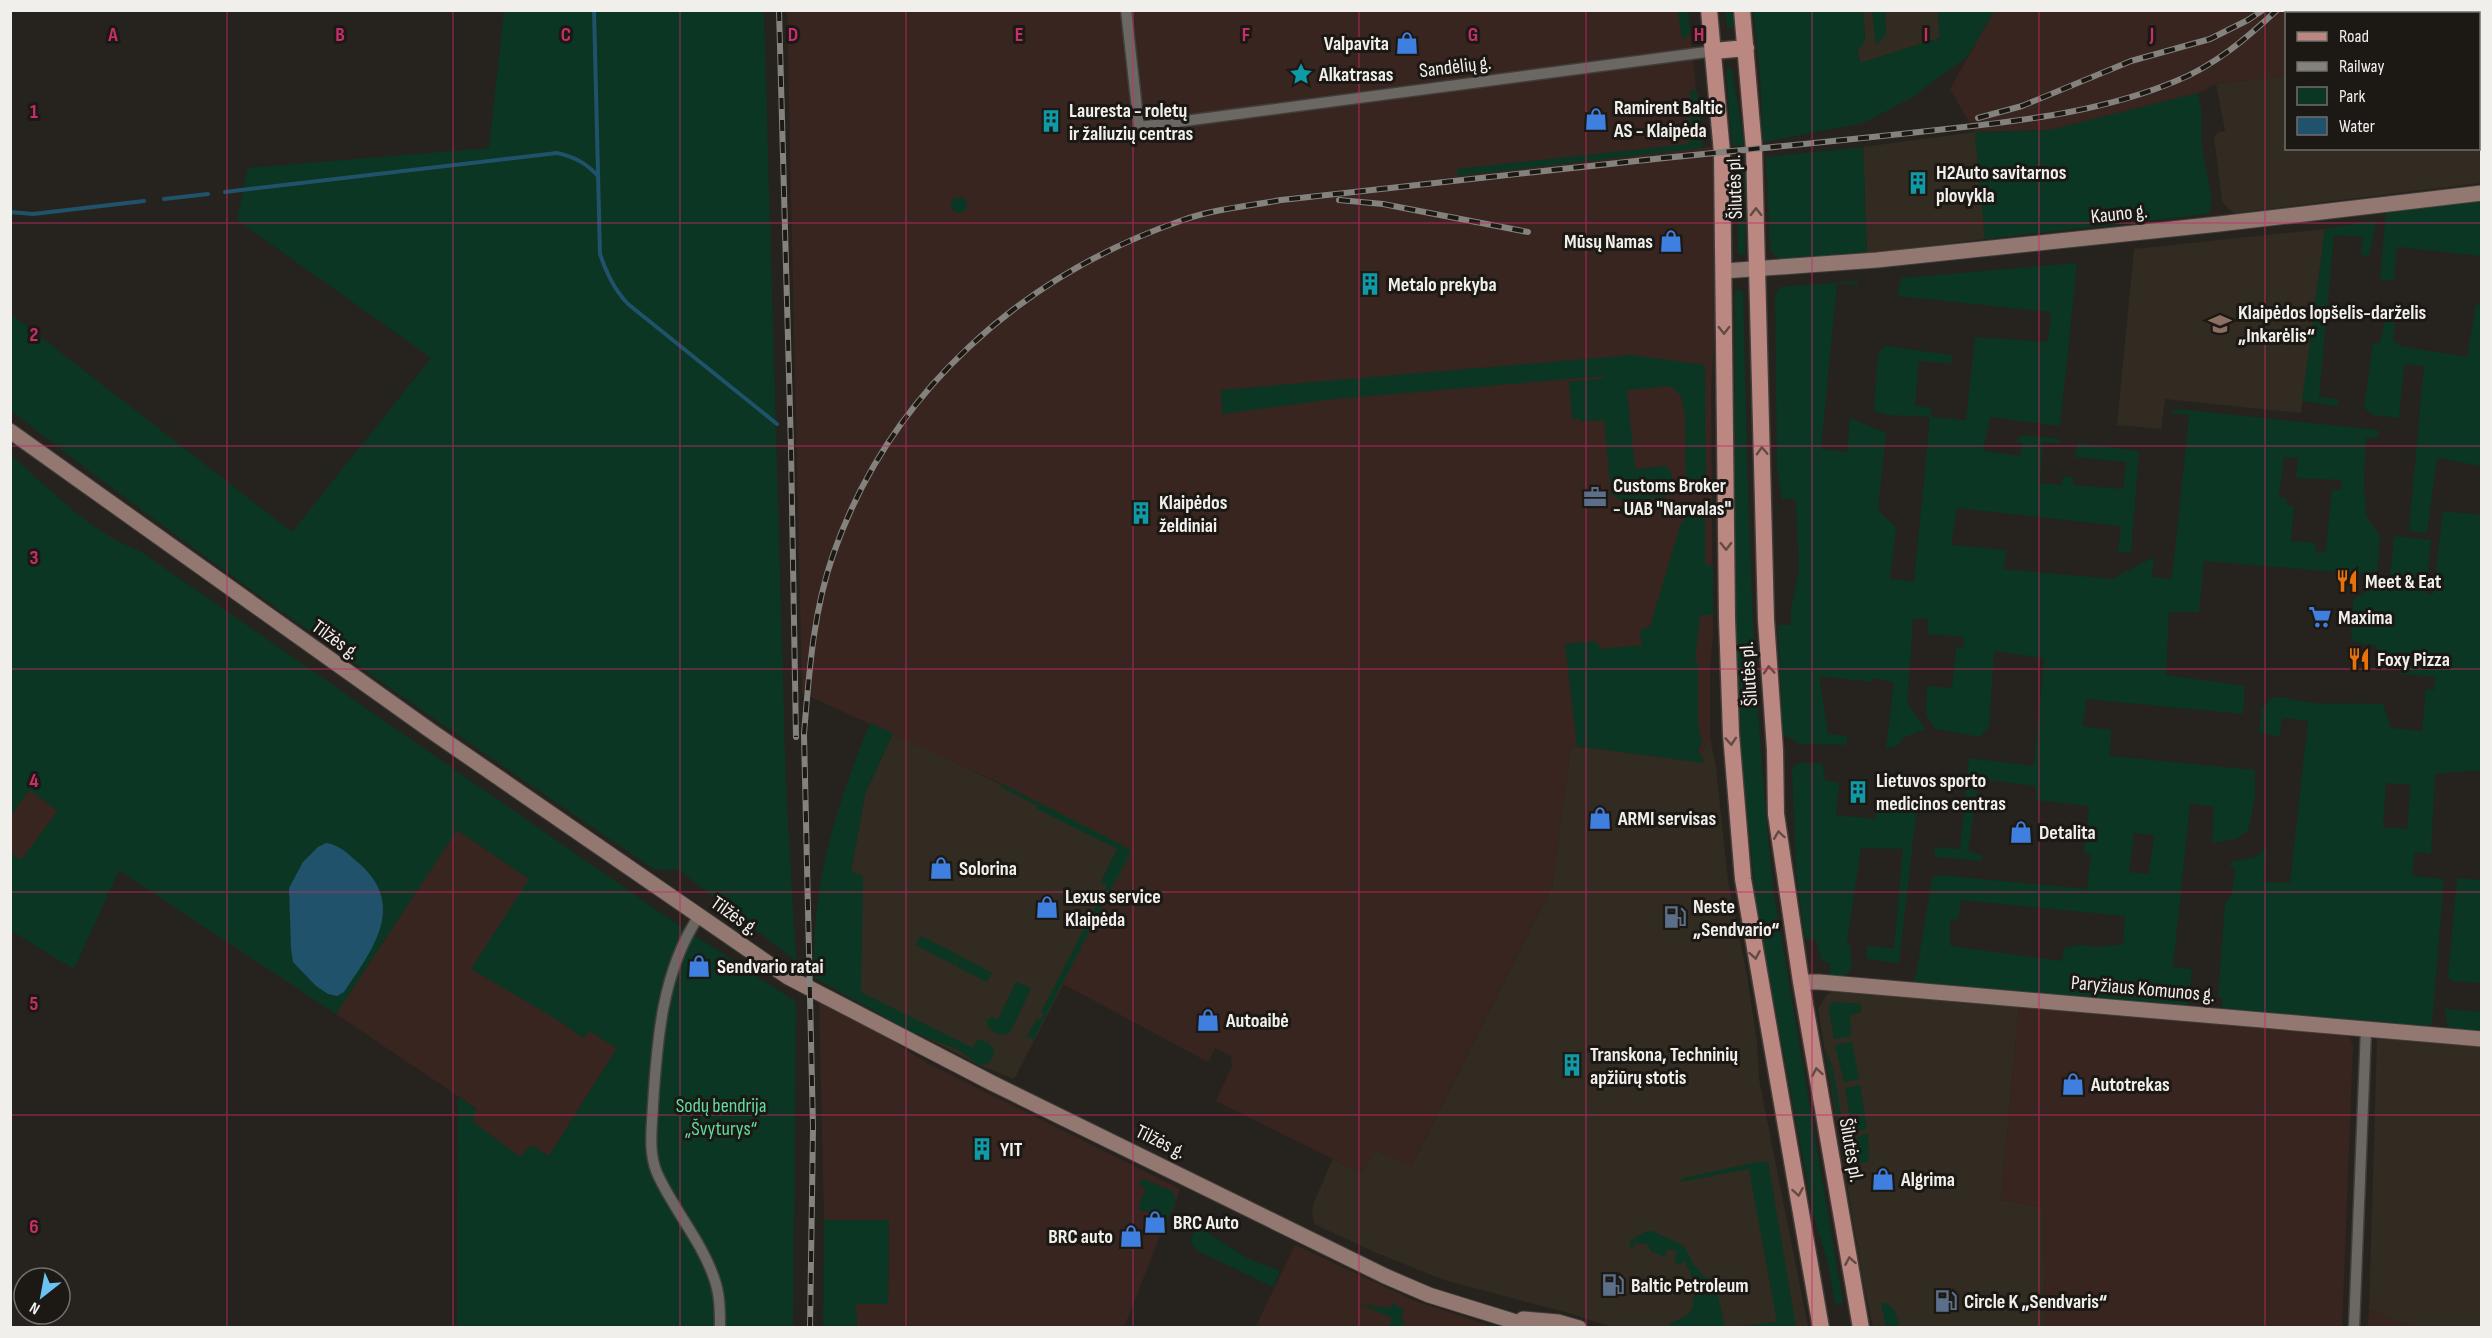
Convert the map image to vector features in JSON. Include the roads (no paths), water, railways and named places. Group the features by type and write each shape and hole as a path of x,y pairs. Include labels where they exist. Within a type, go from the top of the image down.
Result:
{"main road":[{"name":"Šilutės pl.","path":"1709,10 1722,153 1727,631 1731,734 1743,879 1756,968 1821,1328"},
{"name":"Šilutės pl.","path":"1742,10 1754,149 1766,620 1776,814 1801,982 1861,1328"},
{"path":"1714,51 1746,48"},
{"name":"Kauno g.","path":"1724,272 1877,260 2219,224 2481,193"},
{"name":"Tilžės g.","path":"10,431 373,691 803,985 992,1083 1385,1276 1429,1295 1535,1328"},
{"name":"Paryžiaus Komunos g.","path":"1801,982 2481,1039"},
{"name":"Tilžės g.","path":"1503,1317 1558,1323 1579,1328"}],"street":[{"name":"Sandėlių g.","path":"1126,10 1139,127 1714,51"},
{"path":"699,916 683,940 668,988 656,1060 652,1147 657,1172 693,1234 715,1279 720,1328"},
{"path":"2354,1328 2366,1029"}],"water":[{"path":"326,843 345,851 361,865 375,881 382,897 383,913 380,929 373,945 344,992 337,996 328,994 316,986 293,962 291,949 289,888 303,862 318,847"}],"waterway":[{"path":"594,10 600,254 605,268 615,287 628,304 777,424"},
{"path":"225,192 557,153 580,161 598,176"},
{"path":"164,199 208,194"},
{"path":"10,212 33,214 144,201"}],"railway":[{"path":"779,10 796,737"},
{"path":"1978,118 2022,106 2131,61 2210,39 2263,10"},
{"path":"810,1328 813,1128 804,734 816,621 833,555 858,496 889,442 926,392 969,347 1016,307 1068,273 1124,244 1183,220 1207,213 1281,200 1942,130 2072,112 2151,91 2190,75 2230,50 2277,10"},
{"path":"1339,200 1383,204 1528,232"}],"place":[{"name":"Valpavita","path":"1407,43"},
{"name":"Alkatrasas","path":"1301,74"},
{"name":"Ramirent Baltic AS - Klaipėda","path":"1596,119"},
{"name":"Lauresta - roletų ir žaliuzių centras","path":"1051,121"},
{"name":"H2Auto savitarnos plovykla","path":"1918,183"},
{"name":"Mūsų Namas","path":"1671,241"},
{"name":"Metalo prekyba","path":"1370,284"},
{"name":"Klaipėdos lopšelis-darželis „Inkarėlis“","path":"2220,324"},
{"name":"Customs Broker - UAB \"Narvalas\"","path":"1595,497"},
{"name":"Klaipėdos želdiniai","path":"1141,513"},
{"name":"Meet & Eat","path":"2347,581"},
{"name":"Maxima","path":"2320,617"},
{"name":"Foxy Pizza","path":"2359,659"},
{"name":"Lietuvos sporto medicinos centras","path":"1858,792"},
{"name":"ARMI servisas","path":"1600,818"},
{"name":"Detalita","path":"2021,832"},
{"name":"Solorina","path":"941,868"},
{"name":"Lexus service Klaipėda","path":"1047,907"},
{"name":"Neste „Sendvario“","path":"1675,917"},
{"name":"Sendvario ratai","path":"699,966"},
{"name":"Autoaibė","path":"1208,1020"},
{"name":"Transkona, Techninių apžiūrų stotis","path":"1572,1065"},
{"name":"Autotrekas","path":"2073,1084"},
{"name":"YIT","path":"982,1149"},
{"name":"Algrima","path":"1883,1179"},
{"name":"BRC Auto","path":"1155,1222"},
{"name":"BRC auto","path":"1131,1236"},
{"name":"Baltic Petroleum","path":"1613,1285"},
{"name":"Circle K „Sendvaris“","path":"1946,1301"}],"park label":[{"name":"Sodų bendrija „Švyturys“","path":"721,1116"}]}
